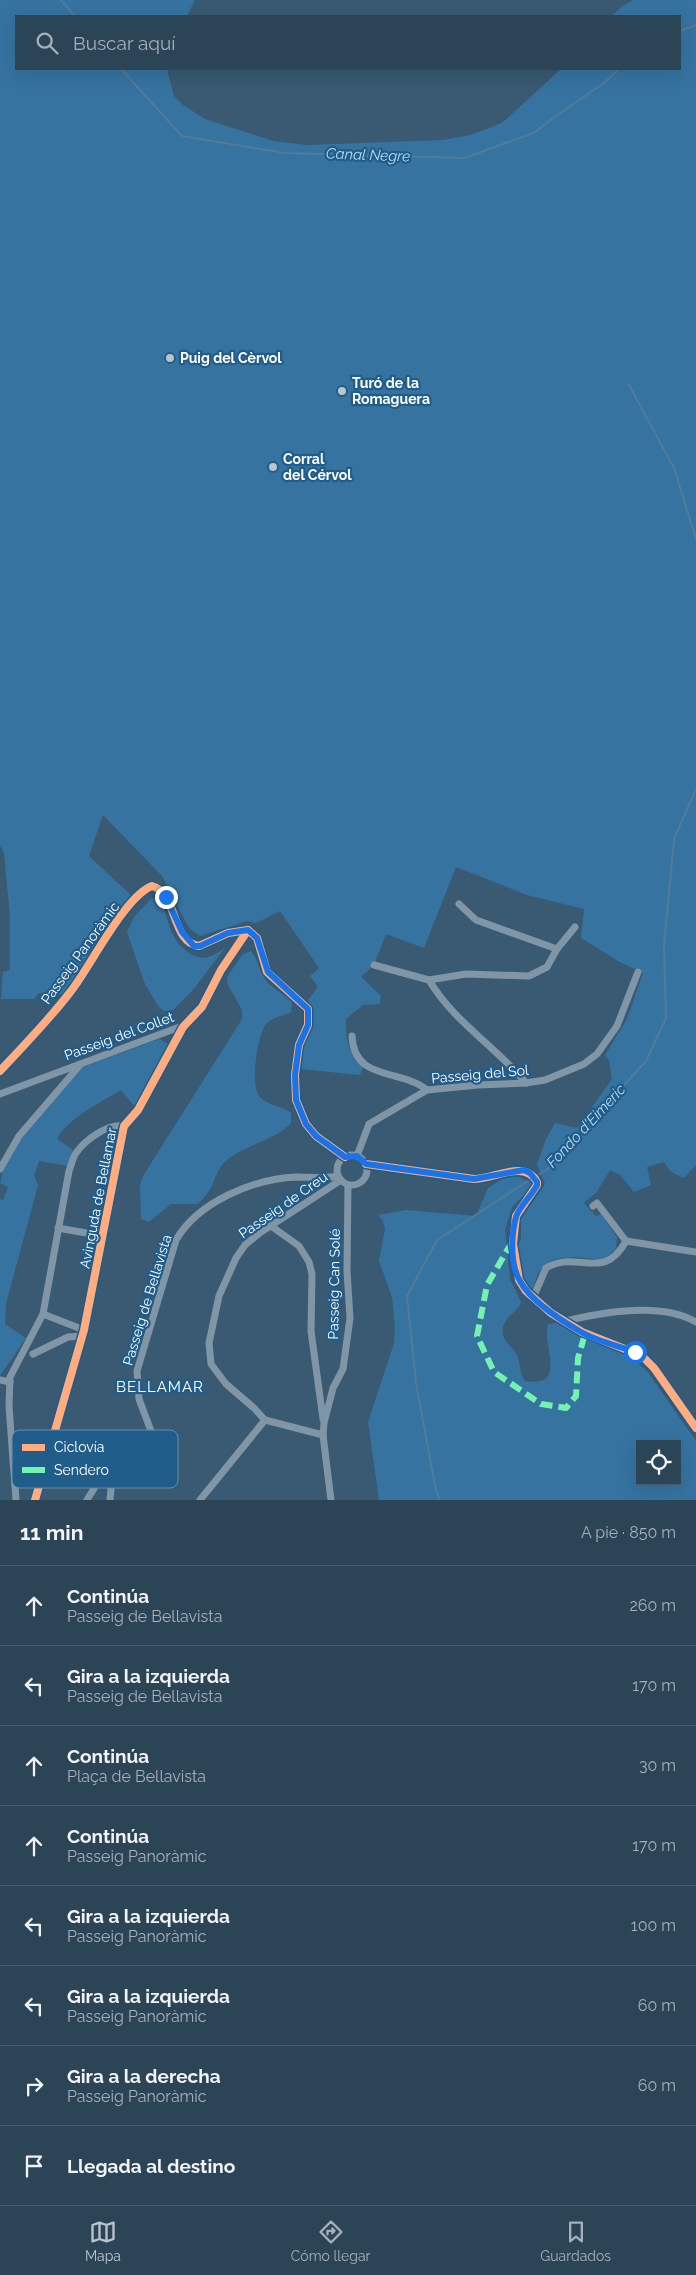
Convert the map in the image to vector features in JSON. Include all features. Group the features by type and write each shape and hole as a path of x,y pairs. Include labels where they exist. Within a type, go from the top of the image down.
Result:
{"street":[{"name":"Passeig Panoràmic","path":"0,1071 72,990 95,952 128,908 148,888 152,886 160,888 182,932 194,946 200,946 239,930 248,930"},
{"path":"459,904 476,920 557,949"},
{"path":"374,965 429,980 466,974 529,976 547,967 557,949 575,927"},
{"path":"248,930 257,938 268,972 308,1009 308,1025 299,1045 296,1067 296,1100 306,1124 316,1136 345,1157"},
{"name":"Avinguda de Bellamar","path":"55,1430 83,1333 123,1130 138,1110 185,1025 202,1008 221,970 248,930"},
{"name":"Passeig del Sol","path":"357,1156 369,1124 427,1090 545,1080 584,1064 597,1054 617,1026 638,972"},
{"path":"429,980 440,999 511,1065 526,1083"},
{"name":"Passeig del Collet","path":"0,1094 185,1025"},
{"path":"159,1034 167,1036 170,1040 170,1051"},
{"path":"352,1036 356,1054 360,1061 377,1071 411,1080 427,1090"},
{"path":"0,1169 18,1136 80,1064"},
{"name":"Passeig del Collet","path":"62,1071 68,1077"},
{"path":"12,1446 9,1406 10,1377 43,1314 58,1228 70,1171 76,1153 92,1138 107,1130 123,1130"},
{"path":"366,1164 364,1180 354,1185 348,1185 339,1178 337,1169 339,1162 345,1157 357,1156 366,1164 474,1179 524,1170 534,1177 536,1187 516,1216 513,1240 514,1260 519,1280 533,1298 551,1313 582,1332 635,1352 645,1359 654,1368 696,1428"},
{"name":"Passeig de Bellavista","path":"150,1430 149,1422 139,1399 137,1371 174,1249 181,1232 208,1208 238,1191 257,1184 295,1177 339,1178"},
{"name":"Passeig de Creu","path":"264,1420 254,1408 226,1384 211,1364 209,1348 219,1296 244,1245 339,1178"},
{"name":"Passeig Can Solé","path":"331,1500 324,1423 333,1388 343,1369 350,1318 347,1271 348,1185"},
{"path":"593,1206 597,1203 626,1241 696,1252"},
{"path":"270,1226 299,1246 309,1262 312,1274 311,1330 324,1423"},
{"path":"58,1228 103,1236"},
{"path":"533,1298 546,1268 562,1261 608,1262 617,1256 626,1241"},
{"path":"566,1321 586,1316 652,1310 696,1322"},
{"path":"43,1314 83,1333"},
{"path":"33,1354 68,1337 83,1333"},
{"path":"0,1380 10,1382"},
{"path":"200,1500 264,1420 324,1435"},
{"path":"87,1500 94,1488"}],"shaded area":[{"path":"0,0 195,0 188,15 15,15 15,70 167,70 174,96 183,105 205,119 273,141 307,145 443,140 470,135 502,123 560,70 681,70 681,15 613,15 621,7 633,0 696,0 696,1165 684,1178 671,1172 664,1162 647,1167 651,1185 634,1192 620,1175 610,1170 596,1193 584,1203 596,1216 601,1214 617,1237 616,1248 604,1260 571,1257 551,1261 544,1266 538,1275 534,1287 529,1289 521,1279 516,1250 521,1239 521,1219 545,1184 537,1165 545,1141 555,1123 577,1128 612,1079 609,1060 605,1055 627,1019 643,973 618,961 581,938 584,909 527,895 456,867 424,948 386,934 374,965 361,977 381,996 380,1004 363,1005 346,1019 348,1045 363,1067 360,1075 300,1069 302,1050 310,1019 308,1000 318,987 310,976 319,968 280,911 256,923 247,921 200,936 189,928 162,876 103,815 89,856 134,898 68,995 39,993 34,999 1,999 3,972 10,970 10,917 4,853 0,845"},
{"path":"152,898 160,898 173,935 189,953 203,958 216,954 225,948 192,991 173,1010 164,1011 158,1006 144,982 127,932 134,917"},
{"path":"251,951 263,976 292,1003 291,1012 272,1019 263,1028 255,1069 258,1094 265,1101 291,1113 291,1123 278,1134 243,1150 227,1160 219,1170 208,1192 197,1204 171,1204 149,1222 141,1219 140,1185 143,1176 242,1019 242,1010 228,985 227,977 243,954"},
{"path":"159,1039 168,1044 168,1049 135,1107 121,1090 77,1117 62,1131 57,1139 73,1150 68,1166 39,1161 34,1176 38,1185 6,1304 5,1324 26,1338 0,1376 0,1199 3,1200 8,1187 0,1183 4,1164 23,1136 83,1067"},
{"path":"517,1176 532,1183 512,1207 505,1230 510,1279 521,1302 505,1323 503,1336 517,1355 525,1381 538,1381 546,1378 550,1371 548,1324 556,1323 572,1332 627,1354 647,1371 696,1441 696,1500 379,1500 368,1422 394,1343 395,1327 392,1297 379,1261 385,1229 383,1221 378,1215 406,1210 476,1216 488,1188 502,1179"}],"waterway":[{"name":"Canal Negre","path":"61,0 74,15"},
{"name":"Canal Negre","path":"681,31 696,25"},
{"name":"Canal Negre","path":"122,70 182,136 285,153 464,158 534,133 604,83 618,70"},
{"name":"Fondo d'Eimeric","path":"629,385 674,468 696,539"},
{"name":"Fondo d'Eimeric","path":"535,1177 548,1169 646,1061 666,1018 664,945 674,839 696,789"},
{"name":"Fondo d'Eimeric","path":"440,1500 436,1491 416,1383 407,1296 437,1240 531,1179"}],"marked path":[{"path":"512,1242 487,1285 477,1336 494,1372 541,1404 566,1408 576,1396 578,1358 585,1334"}],"cycle path":[{"path":"0,1071 63,1001 79,980 108,933 131,903 142,892 152,886 160,890 166,898 179,928 190,943 199,946 228,933 248,930 257,938 267,972 308,1009 308,1025 299,1045 295,1075 296,1100 306,1124 316,1136 345,1157"},
{"path":"55,1430 84,1330 124,1126 138,1110 183,1027 202,1007 221,970 248,930"},
{"path":"366,1164 474,1179 517,1171 532,1175 537,1185 516,1216 513,1244 519,1280 526,1291 551,1313 582,1332 635,1353 645,1359 654,1368 696,1428"},
{"path":"35,1500 38,1488"}],"place":[{"name":"Puig del Cèrvol","path":"170,358"},
{"name":"Turó de la Romaguera","path":"342,391"},
{"name":"Corral del Cérvol","path":"273,467"}],"district":[{"name":"BELLAMAR","path":"160,1387"}],"route":[{"path":"166,897 182,932 194,946 200,946 228,933 248,930 257,938 268,972 308,1009 308,1025 299,1045 295,1087 296,1100 306,1124 316,1136 345,1157 357,1156 366,1164 474,1179 484,1179 510,1172 528,1171 533,1175 537,1185 516,1216 513,1244 514,1260 519,1280 526,1291 551,1313 582,1332 635,1352"}]}
